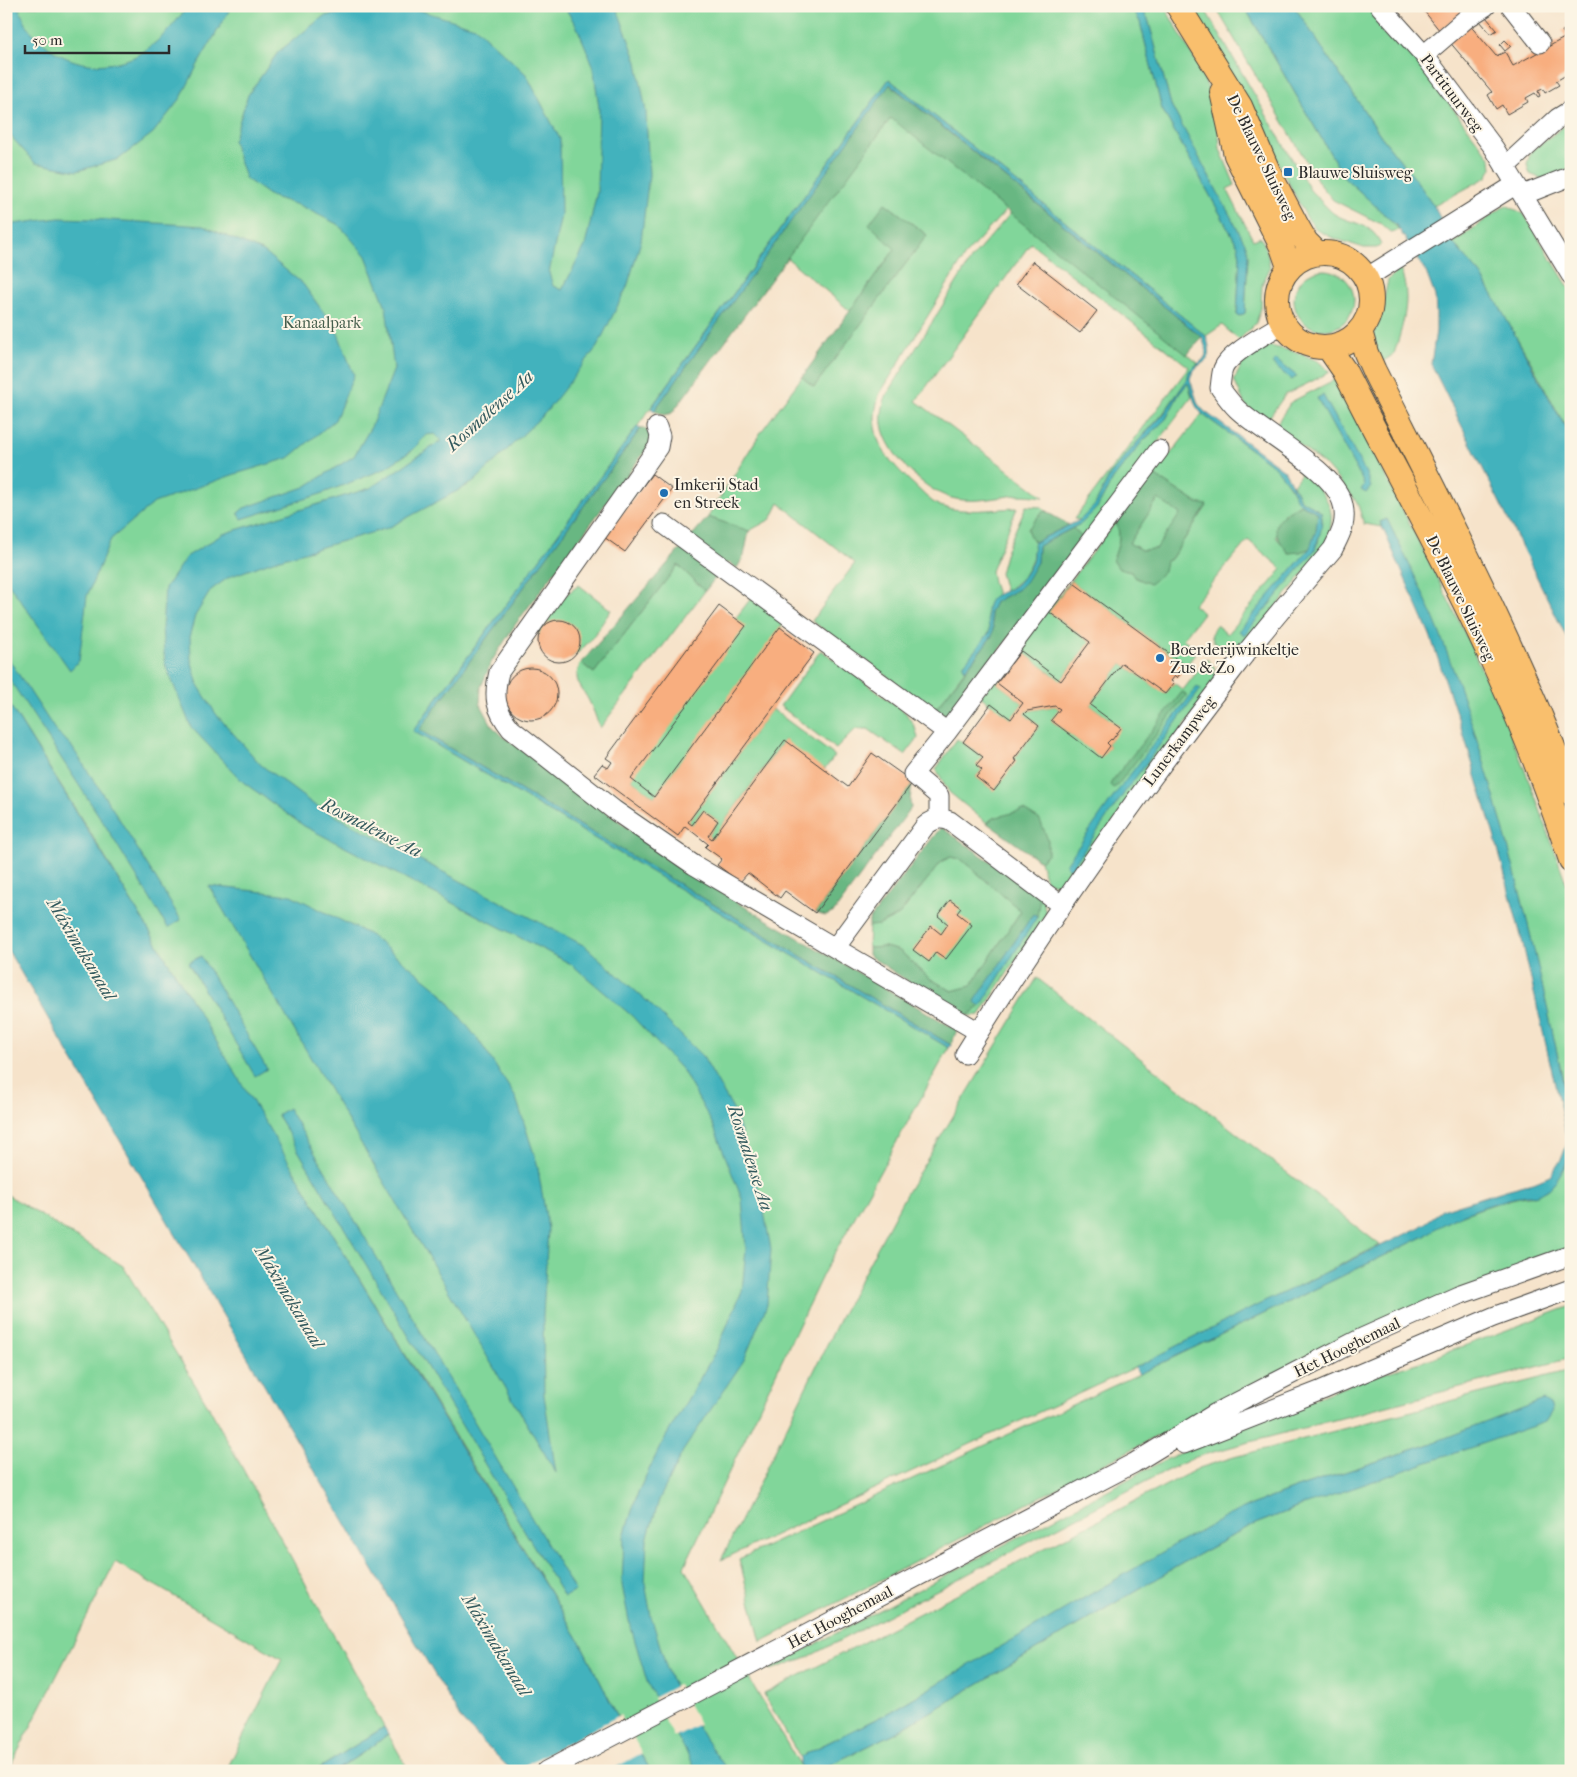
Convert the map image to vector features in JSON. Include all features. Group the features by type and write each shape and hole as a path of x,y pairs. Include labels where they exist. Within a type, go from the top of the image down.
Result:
{"main road":[{"name":"De Blauwe Sluisweg","path":"1178,6 1240,106 1268,172 1306,242 1317,252"},
{"name":"De Blauwe Sluisweg","path":"1210,59 1225,102 1236,155 1290,267"},
{"path":"1317,252 1332,253 1346,257 1358,266 1366,278 1371,294 1370,311 1366,322 1360,331 1340,345 1317,347 1307,344 1289,332 1282,324 1277,309 1276,294 1281,279 1290,267 1302,257 1317,252"},
{"name":"De Blauwe Sluisweg","path":"1360,331 1366,353 1374,371 1450,522 1519,667 1571,793"},
{"name":"De Blauwe Sluisweg","path":"1328,347 1344,370 1500,676 1550,797 1571,860"}],"street":[{"name":"Partituurweg","path":"1380,6 1424,55 1494,148 1571,275"},
{"path":"1424,55 1467,18 1486,6"},
{"path":"1511,6 1540,43"},
{"path":"1505,167 1558,118 1571,110"},
{"path":"1366,278 1484,205 1519,190 1571,176"},
{"name":"Lunerkampweg","path":"965,1054 1061,905 1135,799 1251,647 1333,548 1344,527 1343,504 1332,485 1310,464 1237,409 1220,388 1224,368 1229,360 1255,340 1282,324"},
{"path":"657,427 660,436 658,447 499,672 495,687 496,703 502,717 511,729 614,810 694,865 979,1032"},
{"path":"940,819 939,796 913,774 947,732 1159,450"},
{"path":"664,524 947,732"},
{"path":"835,948 925,826 934,820 950,821 1061,905"},
{"name":"Het Hooghemaal","path":"546,1771 1134,1463 1216,1413 1362,1338 1458,1295 1571,1255"},
{"name":"Het Hooghemaal","path":"1134,1463 1301,1399 1493,1317 1565,1294 1571,1280"}],"green space":[{"name":"Kanaalpark","path":"6,6 1131,6 1140,22 1162,109 1238,246 1240,256 1237,314 1240,316 1245,313 1248,255 1171,105 1148,19 1140,6 1164,6 1199,67 1211,96 1218,124 1220,149 1235,185 1227,189 1253,240 1261,237 1267,251 1270,268 1262,285 1261,308 1256,323 1239,340 1222,325 1206,336 889,79 637,427 413,731 949,1048 823,1274 684,1567 803,1771 651,1771 617,1715 579,1640 91,834 6,699"},
{"path":"1190,6 1203,6 1310,190 1333,213 1371,231 1381,244 1377,248 1364,248 1333,238 1317,230 1307,218 1266,140"},
{"path":"1215,6 1244,6 1344,177 1385,213 1399,230 1390,232 1381,224 1333,200 1319,183"},
{"path":"1294,6 1368,6 1415,58 1491,159 1492,168 1487,177 1434,206 1381,136"},
{"path":"889,84 1202,337 1187,355 891,118 672,413 664,415 654,411"},
{"path":"891,117 1006,210 966,254 879,395 876,409 876,433 885,453 901,472 932,502 940,506 959,510 1017,508 991,571 997,595 989,607 989,633 964,665 965,670 934,711 812,621 855,563 779,503 771,519 749,531 708,517 761,432 802,377 814,387 927,235 885,203 895,249 850,311 786,257"},
{"path":"1571,121 1571,169 1542,179 1530,174 1527,164 1531,151"},
{"path":"885,203 927,235 814,387 802,377 895,249 869,224"},
{"path":"1506,205 1524,214 1571,291 1571,437 1481,275 1453,243"},
{"path":"1011,213 1198,363 1190,371 1187,380 1162,415 1110,475 1095,505 1080,520 1074,519 1189,367 1031,243 916,401 1044,497 1017,495 964,500 945,496 921,481 900,460 885,436 882,424 885,398 972,258"},
{"path":"1324,270 1341,275 1349,283 1354,300 1349,317 1341,325 1324,330 1307,325 1299,317 1294,300 1299,283 1307,275"},
{"path":"1400,270 1404,280 1406,291 1405,312 1394,354 1382,362 1376,349 1374,334 1380,317 1388,280"},
{"path":"1270,346 1296,352 1318,361 1330,372 1285,395 1266,422 1245,405 1234,380 1246,357"},
{"path":"1336,379 1460,623 1505,720 1537,801 1571,897 1571,1115 1531,938 1507,843 1475,734 1387,519 1380,522 1382,527 1364,524 1357,502 1327,467 1275,426 1291,402"},
{"path":"1188,383 1192,397 1084,540 1073,528 1082,523 1097,508 1113,479 1142,442 1166,419 1179,394"},
{"path":"1202,414 1281,473 1301,504 1284,513 1276,537 1289,553 1311,548 1240,631 1318,543 1322,519 1321,512 1300,499 1293,485 1302,472 1324,495 1331,511 1327,543 1245,647 1221,650 1212,638 1212,632 1216,625 1227,634 1282,569 1248,540 1193,605 1203,613 1183,639 1198,650 1186,666 1071,581 1049,612 1090,642 1061,681 1021,651 1011,664 1009,662 1004,668 1007,670 997,683 1023,703 1011,719 980,696 1116,522 1119,536 1113,560 1119,569 1131,572 1171,559 1207,506 1197,503 1154,475"},
{"path":"641,428 644,428 652,436 652,442 515,625 492,661 481,687 480,703 493,727 503,736 642,838 740,904 957,1030 951,1045 419,730"},
{"path":"1154,475 1197,503 1207,505 1171,559 1166,561 1164,572 1150,584 1134,577 1131,572 1119,569 1113,560 1119,536 1116,522 1149,477","holes":["1158,499 1180,514 1156,549 1141,550 1129,543"]},
{"path":"1158,499 1181,514 1156,549 1141,550 1129,543"},
{"path":"1301,504 1318,513 1316,531 1311,548 1289,553 1278,537 1277,524 1285,514"},
{"path":"1026,506 1040,507 1048,512 1045,511 1032,539 1035,542 1032,560 1027,571 1021,579 1005,591 1000,573 1006,551"},
{"path":"1045,511 1069,525 1035,542 1029,535 1028,529 1041,513"},
{"path":"708,517 749,531 744,556 737,568 728,562 705,591 678,565 594,673 581,663"},
{"path":"1073,528 1084,540 951,714 938,714 934,711 992,636 993,627 990,613 995,602 1018,589 1037,562 1038,546"},
{"path":"678,565 705,591 600,728 590,702 578,682 578,669 581,663 594,673"},
{"path":"579,585 611,610 584,647 572,657 555,658 542,646 539,633 540,621 551,606"},
{"path":"752,597 785,622 654,797 631,779 735,619"},
{"path":"821,650 905,712 915,727 918,738 905,755 868,729 856,729 836,749 780,706"},
{"path":"1207,659 1214,667 1215,685 1069,883 1055,884 1046,881 1040,861 1048,854 993,818 987,823 949,792 936,769 957,739 983,757 977,765 982,770 976,777 994,791 1016,761 1014,759 1039,726 1024,714 1027,711 1055,706 1060,709 1052,721 1101,757 1110,746 1107,743 1121,728 1090,705 1122,663 1165,694 1174,683 1183,690"},
{"path":"1182,692 1186,696 1117,786 1113,788 1110,785 1112,781"},
{"path":"772,709 835,756 824,770 784,740 712,839 708,836 718,821 703,810 692,825 688,822"},
{"path":"912,783 911,808 834,912 826,916 815,913"},
{"path":"1024,810 1040,820 1048,840 1048,854 1040,861 987,823 993,818"},
{"path":"941,827 1040,896 1037,917 1036,915 977,1005 981,1006 967,1016 955,1012 868,955 868,948 885,947 900,951 929,978 952,991 971,986 1021,911 962,860 951,857 942,861 899,915 879,925 869,926 869,920"},
{"path":"951,857 962,860 1021,911 971,986 952,991 929,978 900,951 885,947 868,948 869,926 879,925 899,915 942,861"},
{"path":"1040,896 1046,914 980,1015 967,1016 981,1006"},
{"path":"1037,978 1380,1245 1134,1368 721,1560 843,1312 906,1194"},
{"path":"1571,1153 1571,1248 1335,1344 761,1642 739,1559 1139,1374 1425,1236 1444,1223 1504,1201 1535,1196 1566,1165"},
{"path":"6,1194 123,1266 210,1409 384,1727 315,1771 226,1771 282,1659 115,1562 8,1771 6,1771"},
{"path":"1571,1306 1571,1358 1196,1457 810,1656 771,1670 770,1668 1194,1446 1364,1379 1421,1362"},
{"path":"1571,1370 1571,1771 817,1771 895,1733 1181,1564 1250,1526 1304,1505 1432,1443 1297,1488 1241,1509 886,1714 800,1758 764,1694 1199,1468 1234,1457"},
{"path":"388,1734 409,1771 335,1771 373,1746"}],"water":[{"path":"6,6 18,6 28,28 48,47 59,54 81,63 105,64 132,58 144,51 165,34 188,6 233,6 197,66 181,98 153,133 119,159 77,171 35,163 6,131"},
{"name":"Rosmalense Aa","path":"382,6 405,6 475,27 526,74 560,139 561,215 549,273 553,286 562,290 585,246 597,192 599,108 593,65 577,27 564,6 616,6 637,62 646,112 649,175 641,241 627,287 597,347 546,412 474,482 388,528 273,561 229,577 211,590 195,616 190,634 191,659 198,685 216,714 261,765 313,804 585,946 649,1003 703,1057 735,1113 761,1196 771,1249 767,1305 744,1360 683,1451 659,1500 647,1540 645,1583 651,1616 669,1676 705,1739 728,1771 697,1771 648,1685 629,1621 622,1585 624,1536 638,1492 661,1445 717,1349 742,1291 746,1249 742,1199 713,1125 683,1071 632,1016 571,964 304,826 243,782 191,727 165,664 162,628 165,588 186,557 223,534 370,488 441,441 435,434 426,435 413,450 382,470 321,494 242,519 238,513 244,508 305,487 354,456 371,427 394,369 386,307 366,256 339,225 301,206 270,196 245,178 233,141 248,95 278,52 324,16"},
{"path":"1131,6 1140,6 1148,19 1171,105 1246,245 1248,255 1245,313 1240,316 1237,315 1240,256 1238,246 1162,109 1140,22"},
{"path":"1244,6 1294,6 1381,136 1434,206 1453,243 1481,275 1570,436 1571,646 1431,364 1436,331 1436,313 1435,296 1426,272 1397,226 1344,177"},
{"path":"889,79 1206,336 1209,347 1208,358 1197,367 1190,379 1198,404 1204,411 1284,470 1300,499 1321,512 1321,530 1315,550 1244,635 1239,631 1310,548 1316,530 1318,513 1297,500 1290,486 1275,467 1202,414 1196,406 1188,383 1179,394 1166,419 1142,442 1113,479 1097,508 1082,523 1038,546 1037,562 1026,581 1018,589 995,602 990,613 993,628 992,636 965,670 963,665 989,633 987,612 990,601 996,595 1012,588 1023,577 1032,562 1035,542 1080,520 1095,505 1110,475 1163,415 1187,380 1189,371 1203,360 1206,355 1206,349 1202,337 890,84 654,411 651,408"},
{"path":"59,218 203,226 264,252 303,284 337,331 354,375 335,420 289,458 232,475 154,503 111,539 87,596 79,661 70,670 6,580 6,225"},
{"path":"1276,360 1297,376 1292,380 1272,364"},
{"path":"1323,395 1366,473 1371,487 1366,493 1361,490 1364,485 1361,478 1317,398"},
{"path":"637,427 641,428 419,730 951,1045 949,1048 413,731"},
{"path":"1387,519 1440,634 1473,729 1502,825 1550,1020 1565,1094 1569,1133 1569,1150 1566,1164 1553,1184 1540,1194 1509,1199 1454,1218 1425,1236 1139,1374 1134,1368 1256,1306 1420,1227 1442,1210 1536,1182 1550,1176 1561,1160 1567,1144 1522,940 1497,845 1465,739 1430,635 1380,522"},
{"path":"6,655 57,733 70,744 118,817 181,920 168,928 105,825 6,674"},
{"path":"1197,687 1201,689 1071,869 1067,867 1066,864 1119,789"},
{"name":"Máximakanaal","path":"6,699 151,933 579,1640 617,1715 651,1771 512,1771 462,1721 6,947"},
{"path":"209,886 291,895 370,935 439,990 480,1042 516,1098 537,1163 548,1229 543,1316 544,1395 556,1473"},
{"path":"1033,914 1037,917 981,1006 977,1005 975,1001"},
{"path":"201,956 267,1069 255,1076 188,963"},
{"path":"288,1108 575,1591 564,1597 277,1115"},
{"path":"1544,1400 1551,1405 1552,1411 1545,1422 1304,1505 1250,1526 1181,1564 895,1733 817,1771 803,1771 800,1766 800,1758 809,1752 886,1714 1171,1547 1241,1509 1297,1488 1432,1443"},
{"path":"384,1727 388,1734 335,1771 315,1771"}],"pier":[{"path":"678,1685 699,1724 674,1737 653,1698"},
{"path":"620,1715 642,1753 609,1771 514,1771"}],"building":[{"path":"1420,6 1463,6 1466,9 1440,31"},
{"path":"1486,17 1497,30 1491,34 1480,21"},
{"path":"1468,23 1496,56 1505,52 1513,66 1566,37 1562,31 1569,27 1571,31 1571,79 1568,74 1556,81 1559,85 1545,93 1543,89 1538,91 1540,96 1538,97 1535,93 1526,98 1528,102 1507,114 1502,105 1496,109 1488,95 1492,92 1448,40"},
{"path":"1505,40 1511,46 1505,51 1500,45"},
{"path":"1033,261 1097,311 1080,333 1016,284"},
{"path":"652,474 672,489 625,552 604,537"},
{"path":"1071,581 1186,666 1177,678 1175,676 1171,681 1174,683 1165,694 1122,663 1090,705 1121,728 1112,740 1107,743 1110,746 1101,758 1051,720 1060,709 1055,706 1027,711 1024,714 1039,726 1014,759 1017,761 994,791 976,777 982,770 976,765 983,757 963,742 991,704 1011,719 1023,703 997,683 1007,670 1004,668 1008,662 1011,664 1021,651 1061,681 1090,642 1049,612"},
{"path":"719,606 746,626 631,779 654,797 780,627 814,653 688,822 692,825 703,810 718,821 708,836 712,839 785,740 848,787 872,753 913,782 815,913 785,891 780,898 748,873 740,882 717,865 722,859 705,847 708,844 685,826 678,836 594,774 602,764 608,768 612,762 606,758"},
{"path":"555,620 563,620 574,626 580,641 574,656 563,662 555,662 544,656 538,645 538,637 544,626"},
{"path":"531,668 541,670 549,676 555,684 557,694 555,704 549,712 541,718 531,720 521,718 513,712 507,704 505,694 507,684 513,676 521,670"},
{"path":"950,900 961,908 957,913 972,925 946,959 936,952 929,962 913,950 931,926 941,934 948,924 938,916"}],"place":[{"name":"Blauwe Sluisweg","path":"1288,172"},
{"name":"Imkerij Stad en Streek","path":"664,493"},
{"name":"Boerderijwinkeltje Zus & Zo","path":"1160,658"}]}
